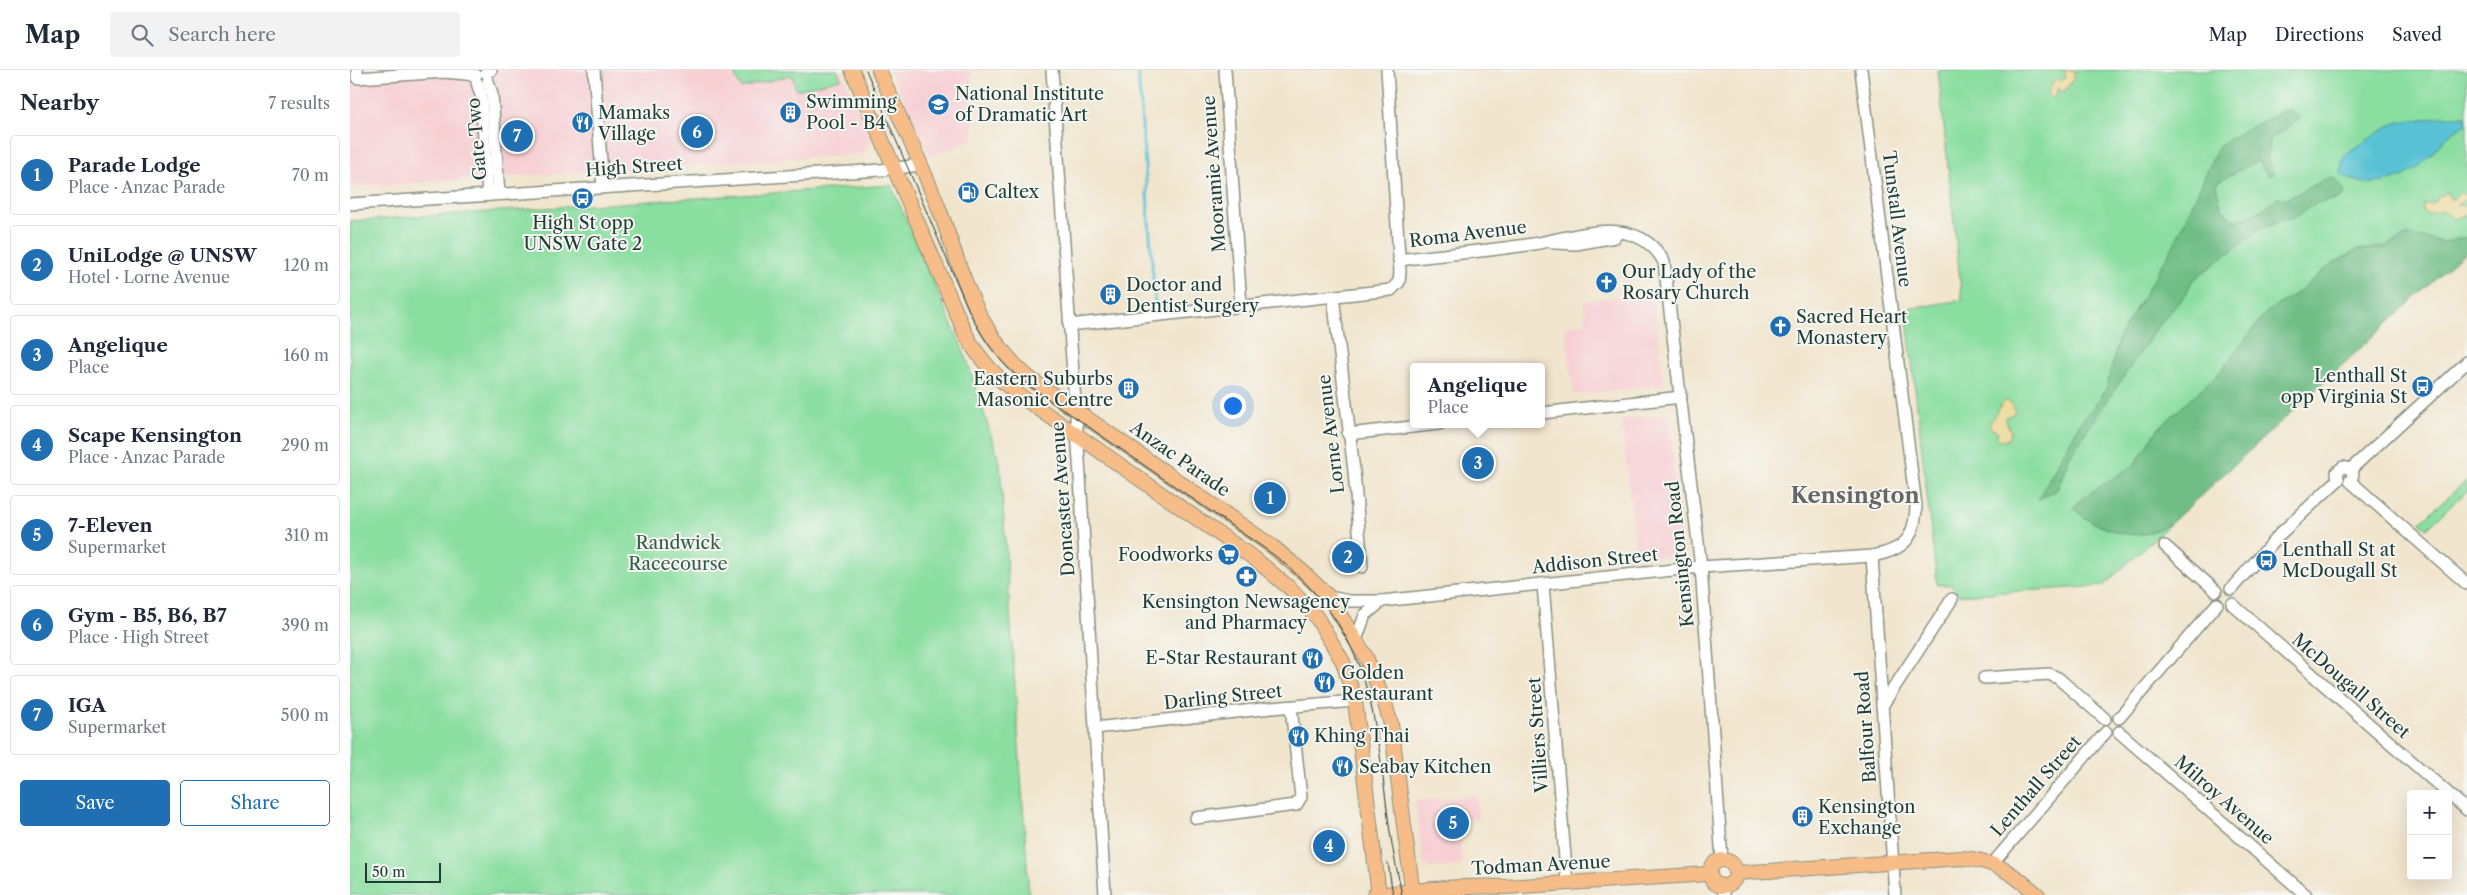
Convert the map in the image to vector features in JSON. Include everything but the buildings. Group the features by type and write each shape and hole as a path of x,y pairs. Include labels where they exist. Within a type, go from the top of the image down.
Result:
{"main road":[{"path":"852,70 964,333 976,354 1009,388 1255,559 1293,591 1317,618 1334,646 1348,675 1355,701 1379,895"},
{"name":"Anzac Parade","path":"879,70 937,204 978,314 989,335 1003,353 1029,378 1273,547 1329,597 1356,640 1378,682 1391,724 1413,893"},
{"path":"1736,873 1962,858 1993,863 2010,872 2038,895"},
{"path":"1722,860 1730,862 1736,873 1734,881 1724,891 1716,885 1709,874 1714,863 1722,860"},
{"name":"Todman Avenue","path":"1374,895 1709,874"}],"street":[{"path":"594,70 603,187"},
{"name":"Doncaster Avenue","path":"1052,70 1105,895"},
{"name":"Mooramie Avenue","path":"1225,70 1241,306"},
{"path":"1387,70 1399,260"},
{"name":"Tunstall Avenue","path":"1862,70 1916,506 1912,532 1906,542 1886,553 1872,556"},
{"path":"357,74 461,72 484,76"},
{"name":"Gate Two","path":"484,76 492,94 493,194"},
{"name":"High Street","path":"350,204 920,165"},
{"name":"Roma Avenue","path":"1069,325 1391,290 1399,282 1399,260 1539,243 1576,244 1626,234 1640,238 1656,249"},
{"name":"Kensington Road","path":"1656,249 1664,262 1667,274 1701,567 1722,860"},
{"name":"Lorne Avenue","path":"1333,296 1362,567"},
{"path":"2351,469 2467,362"},
{"path":"1545,413 1681,397"},
{"path":"1348,434 1410,427"},
{"path":"2338,480 2337,472 2340,468 2346,467 2351,469"},
{"path":"2350,481 2353,474 2351,469"},
{"path":"2338,480 2342,483 2350,481"},
{"path":"2231,589 2281,533 2338,480"},
{"path":"2350,481 2467,584"},
{"path":"2164,546 2216,591"},
{"name":"Addison Street","path":"1329,597 1349,601 1382,602 1701,567 1872,556"},
{"name":"Balfour Road","path":"1872,556 1895,895"},
{"name":"Villiers Street","path":"1543,584 1567,884"},
{"path":"2225,587 2231,589 2234,595 2232,604 2223,607 2217,604 2214,596 2216,591 2225,587"},
{"path":"1882,706 1952,599"},
{"path":"1356,640 1360,624 1365,615 1382,602"},
{"path":"2119,718 2217,604"},
{"name":"McDougall Street","path":"2232,604 2467,810"},
{"path":"1984,678 2049,674 2058,678 2105,718"},
{"name":"Darling Street","path":"1095,728 1355,701"},
{"path":"1196,818 1296,805 1301,797 1291,707"},
{"path":"2110,715 2119,718 2122,726 2119,732 2114,735 2106,732 2103,727 2105,718 2110,715"},
{"name":"Lenthall Street","path":"1993,863 2106,732"},
{"name":"Milroy Avenue","path":"2119,732 2306,895"}],"shaded area":[{"path":"350,70 840,70 872,140 861,154 350,187"},
{"name":"National Institute of Dramatic Art","path":"890,70 971,70 974,139 930,157"},
{"path":"1653,293 1664,385 1574,395 1565,326 1586,323 1584,301"},
{"path":"1668,415 1684,555 1637,560 1621,420"},
{"path":"1476,795 1479,819 1458,820 1462,866 1431,868 1424,863 1415,801"}],"green space":[{"path":"732,70 837,70 841,79 796,90 792,75 741,88"},
{"path":"1938,70 2467,70 2467,249 2103,586 1959,595 1951,585 1937,585 1906,309 1962,300"},
{"path":"2289,108 2300,119 2269,140 2268,161 2274,174 2268,176 2258,161 2218,181 2216,186 2222,208 2233,220 2246,218 2263,209 2278,197 2286,199 2328,178 2336,179 2345,192 2343,196 2334,200 2316,203 2294,218 2264,226 2192,281 2186,294 2158,326 2070,456 2057,490 2038,499 2082,420 2100,399 2107,387 2119,337 2175,243 2218,147 2239,133"},
{"name":"Randwick Racecourse","path":"891,185 966,357 1000,463 1029,895 350,895 350,221"},
{"path":"2408,235 2443,242 2467,237 2467,250 2170,524 2147,533 2126,534 2097,524 2073,508 2083,497 2134,465 2159,428 2219,373 2267,312 2301,290 2330,265 2357,250 2384,247"},
{"path":"2467,480 2467,491 2427,528 2420,522"}],"sand":[{"path":"2065,70 2074,70 2074,78 2064,92 2057,88 2056,96 2051,98 2048,92 2055,79 2061,81 2065,78"},
{"path":"2446,192 2451,200 2460,193 2464,194 2466,199 2457,205 2467,206 2467,215 2453,219 2443,210 2426,214 2423,212 2423,204 2434,204"},
{"path":"2008,401 2013,405 2015,413 2006,417 2011,432 2008,439 2004,441 1996,439 1998,432 1990,427 1990,423 2003,402"}],"water":[{"path":"2465,116 2467,124 2453,132 2414,171 2393,180 2370,183 2349,179 2341,173 2342,161 2347,153 2389,126 2399,122"}],"waterway":[{"path":"1138,70 1155,304"}],"tram line":[{"path":"866,70 969,311 981,334 995,354 1031,387 1274,555 1307,585 1332,616 1351,647 1364,680 1373,714 1391,840 1402,895"},
{"path":"1388,863 1393,895"}],"place":[{"name":"National Institute of Dramatic Art","path":"939,104"},
{"name":"Swimming Pool - B4","path":"790,112"},
{"name":"Mamaks Village","path":"582,123"},
{"name":"Gym - B5, B6, B7","path":"697,132"},
{"name":"IGA","path":"517,136"},
{"name":"Caltex","path":"968,192"},
{"name":"High St opp UNSW Gate 2","path":"583,198"},
{"name":"Our Lady of the Rosary Church","path":"1606,282"},
{"name":"Doctor and Dentist Surgery","path":"1110,295"},
{"name":"Sacred Heart Monastery","path":"1780,327"},
{"name":"Lenthall St opp Virginia St","path":"2423,386"},
{"name":"Eastern Suburbs Masonic Centre","path":"1129,389"},
{"name":"Angelique","path":"1478,463"},
{"name":"Parade Lodge","path":"1270,498"},
{"name":"Foodworks","path":"1229,555"},
{"name":"UniLodge @ UNSW","path":"1348,557"},
{"name":"Lenthall St at McDougall St","path":"2266,560"},
{"name":"Kensington Newsagency and Pharmacy","path":"1246,577"},
{"name":"E-Star Restaurant","path":"1313,658"},
{"name":"Golden Restaurant","path":"1325,683"},
{"name":"Khing Thai","path":"1298,736"},
{"name":"Seabay Kitchen","path":"1343,767"},
{"name":"Kensington Exchange","path":"1802,817"},
{"name":"7-Eleven","path":"1453,823"},
{"name":"Scape Kensington","path":"1329,846"}],"district":[{"name":"Kensington","path":"1855,495"}]}
